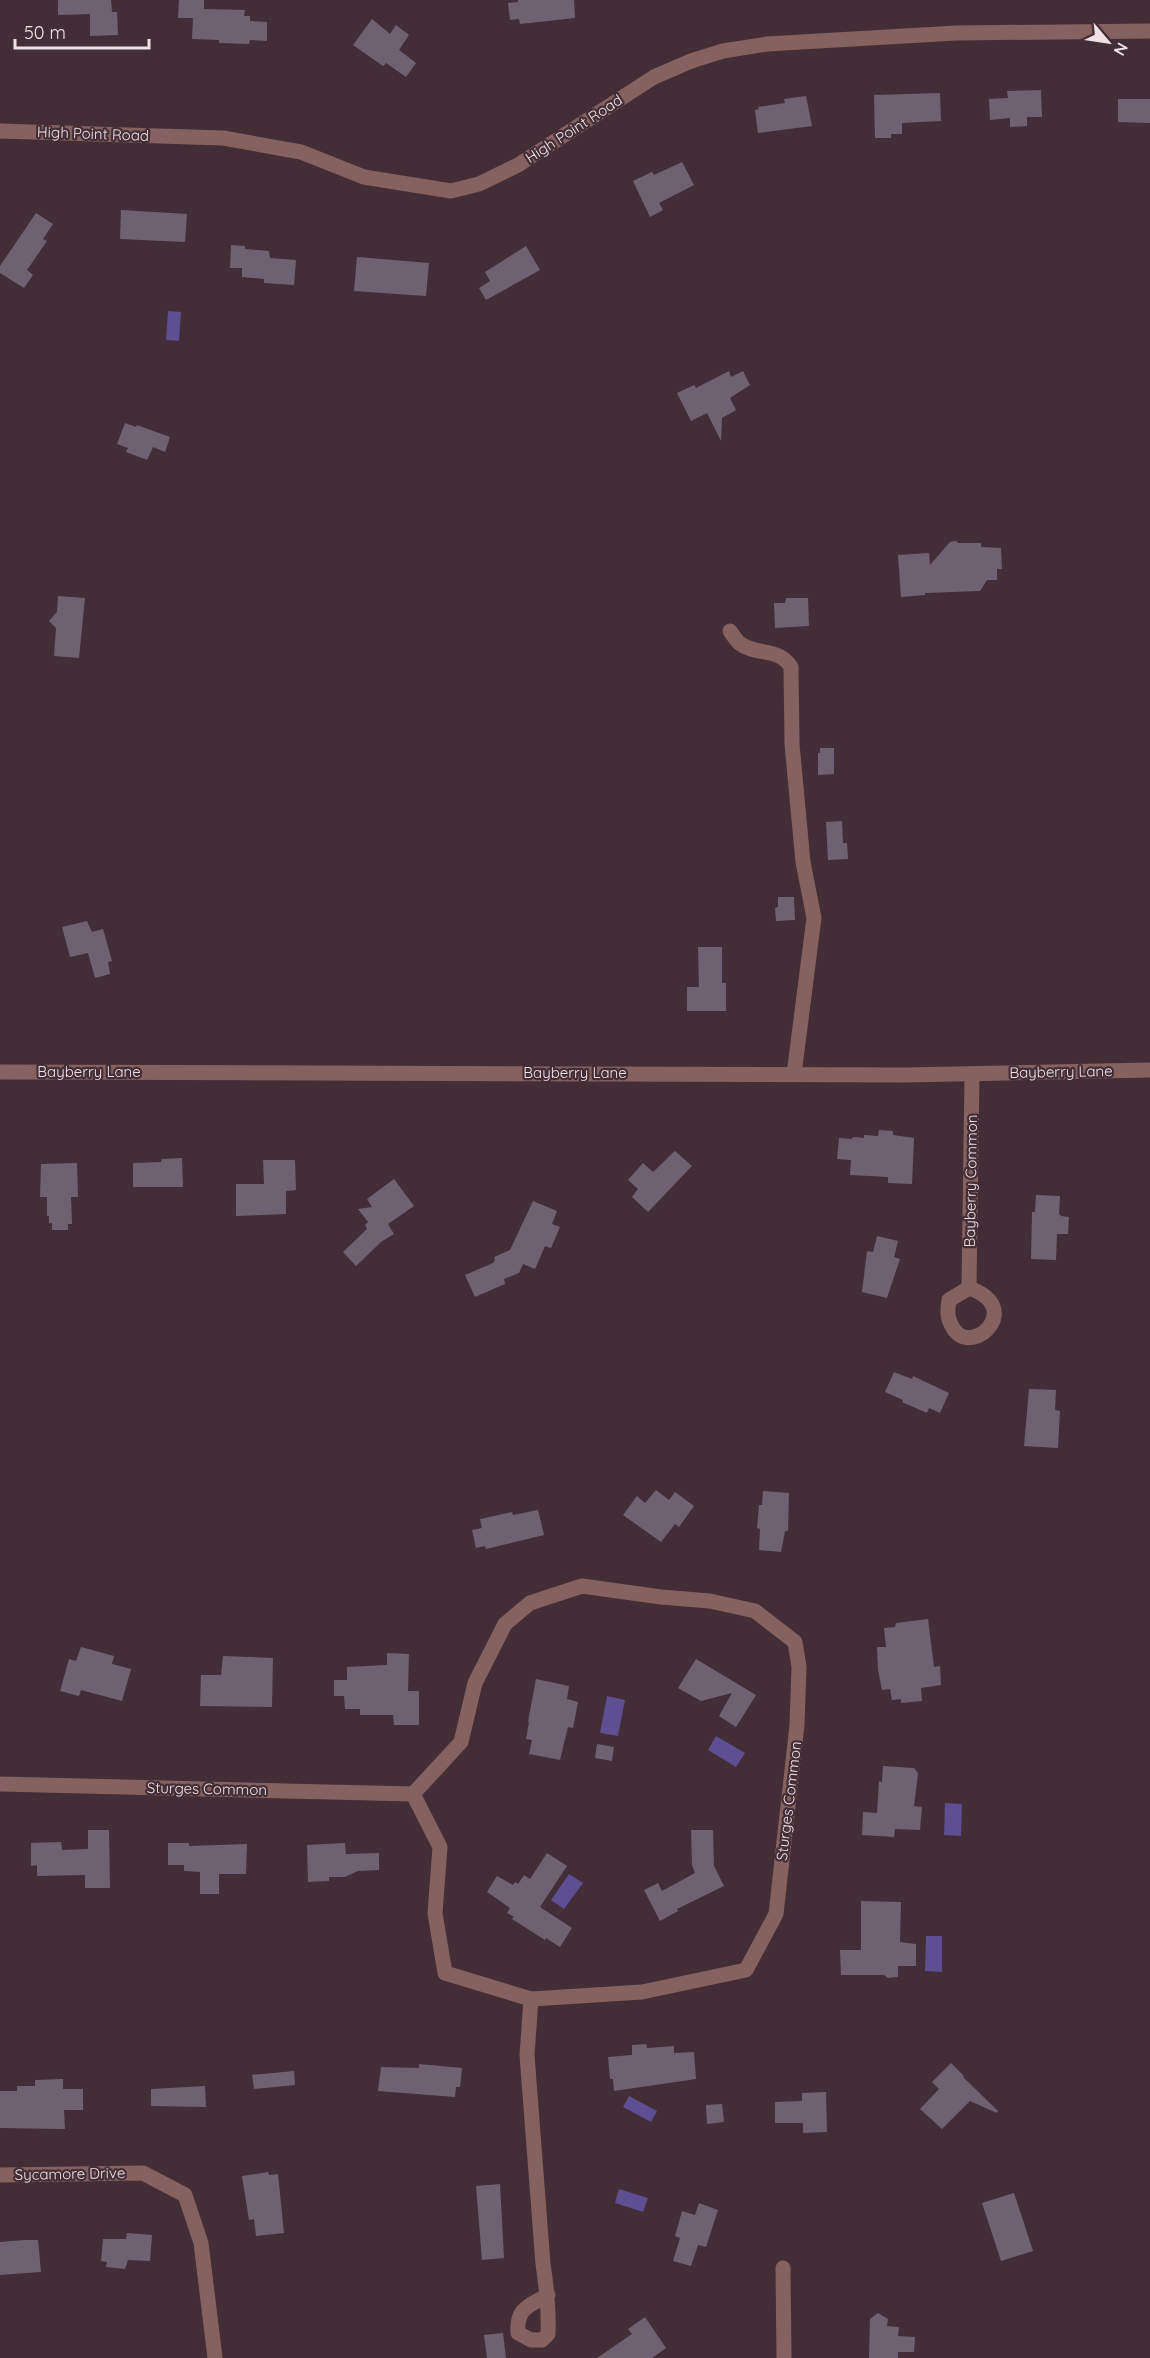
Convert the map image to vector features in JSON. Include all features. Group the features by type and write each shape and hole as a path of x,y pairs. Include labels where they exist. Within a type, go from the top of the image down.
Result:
{"street":[{"name":"High Point Road","path":"0,131 223,138 302,152 364,177 451,190 479,184 518,165 654,78 691,61 723,51 766,44 956,33 1150,31"},
{"path":"730,631 739,643 753,650 779,654 791,667 792,744 803,862 814,918 795,1074"},
{"name":"Bayberry Lane","path":"0,1072 972,1074 1150,1070"},
{"name":"Bayberry Common","path":"969,1288 972,1074"},
{"name":"Sturges Common","path":"0,1784 414,1794 461,1742 475,1683 505,1624 530,1603 582,1586 661,1598 710,1601 755,1611 795,1642 799,1667 798,1725 776,1914 746,1970 642,1992 531,1998 445,1973 435,1913 440,1847 414,1794"},
{"path":"531,1998 527,2055 543,2265 548,2295"},
{"name":"Sycamore Drive","path":"0,2175 143,2173 185,2195 201,2243 215,2358"},
{"path":"783,2268 784,2358"}],"shaded area":[{"path":"168,311 181,312 179,341 166,340"},
{"path":"607,1696 625,1700 618,1736 600,1733"},
{"path":"716,1736 745,1753 736,1767 708,1750"},
{"path":"945,1803 962,1804 961,1836 944,1835"},
{"path":"569,1874 583,1883 564,1909 551,1900"},
{"path":"926,1936 942,1936 942,1972 925,1971"},
{"path":"629,2096 657,2111 651,2122 623,2107"},
{"path":"619,2189 648,2198 643,2212 615,2203"}],"building":[{"path":"58,0 111,0 112,12 117,12 118,35 90,36 90,14 58,15"},
{"path":"179,0 204,0 204,9 245,10 244,16 250,16 250,21 267,22 267,41 250,40 249,44 192,39 193,18 178,18"},
{"path":"518,0 574,0 575,18 520,24 519,19 510,20 508,3 518,2"},
{"path":"372,19 390,34 396,25 409,35 399,50 416,63 406,77 386,63 383,66 353,45"},
{"path":"1041,90 1042,117 1027,117 1027,126 1010,127 1010,118 990,120 989,99 1008,98 1007,91"},
{"path":"940,93 941,121 902,123 902,134 891,134 891,138 875,138 874,95"},
{"path":"806,96 812,126 758,133 755,110 759,109 758,107 785,103 784,99"},
{"path":"1118,99 1150,99 1150,123 1118,122"},
{"path":"682,162 694,185 659,203 663,210 650,217 633,181 652,172 654,175"},
{"path":"121,210 187,214 185,242 120,239"},
{"path":"36,213 53,224 43,239 47,241 27,270 33,275 24,288 0,273 0,266"},
{"path":"231,245 269,251 270,258 296,260 294,285 264,283 264,279 242,277 242,268 230,268"},
{"path":"526,246 540,270 486,300 479,288 490,281 485,272"},
{"path":"357,257 429,263 426,296 354,291"},
{"path":"729,371 731,377 743,371 750,385 730,398 736,410 722,418 721,441 707,413 691,421 677,393 694,385 696,388"},
{"path":"125,423 170,437 165,452 153,447 147,460 126,452 128,448 117,444"},
{"path":"950,542 958,543 981,543 981,547 1001,548 1002,569 997,569 997,580 987,580 980,591 925,593 925,595 901,597 898,555 929,553 930,565"},
{"path":"58,596 85,598 79,658 54,656 56,628 49,621 57,612"},
{"path":"786,598 808,598 809,626 775,628 774,603 785,603"},
{"path":"820,748 834,748 834,774 818,775"},
{"path":"842,821 843,843 847,843 848,859 828,860 826,822"},
{"path":"778,897 794,897 795,920 776,921 775,908 778,907"},
{"path":"87,921 92,932 103,929 112,961 108,962 110,974 95,978 88,953 70,957 62,927"},
{"path":"698,947 722,947 722,983 726,983 726,1011 687,1011 687,987 699,987"},
{"path":"879,1130 893,1131 893,1135 914,1138 912,1184 888,1183 888,1177 850,1175 851,1160 837,1159 839,1138 878,1136"},
{"path":"675,1151 692,1166 648,1212 632,1197 638,1189 628,1180 643,1163 653,1172"},
{"path":"182,1158 183,1187 133,1187 133,1163 161,1162 162,1159"},
{"path":"263,1160 295,1160 296,1190 286,1191 286,1214 236,1216 236,1184 264,1184"},
{"path":"77,1163 78,1197 71,1197 72,1224 68,1224 68,1230 52,1230 52,1223 49,1223 49,1216 47,1216 47,1197 40,1197 41,1164"},
{"path":"394,1179 414,1206 388,1224 394,1234 381,1242 356,1266 343,1252 367,1229 365,1225 368,1222 358,1209 372,1207 367,1199"},
{"path":"1036,1195 1060,1196 1059,1214 1069,1217 1068,1234 1057,1234 1056,1260 1031,1259 1032,1212 1035,1212"},
{"path":"533,1201 557,1211 552,1224 560,1227 551,1248 545,1246 535,1269 523,1264 519,1273 504,1279 505,1284 475,1297 465,1275 493,1263 494,1257 510,1250"},
{"path":"877,1236 898,1241 894,1257 900,1259 887,1298 862,1292 867,1251 873,1252"},
{"path":"894,1372 912,1379 913,1376 949,1393 940,1413 929,1408 927,1413 885,1392"},
{"path":"1029,1389 1056,1390 1055,1410 1060,1411 1058,1448 1024,1446"},
{"path":"656,1490 669,1500 675,1492 694,1506 679,1527 675,1524 661,1542 623,1515 637,1496 645,1503"},
{"path":"763,1491 789,1493 788,1531 785,1531 781,1552 759,1550 760,1529 757,1528"},
{"path":"538,1510 544,1535 486,1549 485,1546 476,1548 472,1530 482,1528 480,1519 512,1512 513,1515"},
{"path":"928,1619 934,1667 940,1666 941,1685 921,1688 922,1701 901,1703 901,1699 892,1700 890,1689 882,1690 878,1670 877,1647 886,1647 884,1628 895,1627 896,1623"},
{"path":"81,1647 114,1656 112,1664 131,1669 122,1701 81,1690 79,1696 60,1691 69,1659 76,1661"},
{"path":"387,1653 409,1654 408,1691 419,1691 419,1725 394,1725 393,1715 360,1715 360,1709 345,1709 344,1696 334,1696 334,1680 347,1680 347,1667 387,1665"},
{"path":"223,1656 273,1658 272,1707 200,1706 201,1675 221,1675"},
{"path":"696,1659 756,1695 736,1727 719,1716 732,1693 701,1701 678,1688"},
{"path":"536,1679 569,1686 567,1699 578,1702 573,1728 568,1727 560,1760 529,1754 532,1740 526,1739"},
{"path":"597,1744 614,1747 612,1761 595,1758"},
{"path":"883,1766 914,1768 918,1773 914,1806 922,1807 920,1830 895,1829 894,1837 862,1835 863,1812 877,1813 879,1781 882,1782"},
{"path":"88,1830 109,1830 110,1888 85,1888 85,1875 37,1876 37,1865 31,1866 31,1843 61,1842 62,1850 88,1849"},
{"path":"691,1830 713,1830 714,1866 724,1886 677,1909 678,1911 660,1921 644,1890 658,1883 662,1891 695,1873 692,1865"},
{"path":"168,1843 189,1843 189,1846 247,1844 246,1874 219,1874 219,1894 200,1894 200,1872 184,1871 184,1865 168,1865"},
{"path":"345,1843 346,1854 379,1853 379,1870 358,1871 345,1877 329,1877 329,1881 308,1882 307,1845"},
{"path":"547,1853 567,1866 540,1907 572,1928 560,1947 512,1919 514,1917 507,1913 510,1908 487,1892 497,1876 513,1885 515,1882 518,1884 524,1875 530,1879"},
{"path":"861,1901 901,1902 900,1942 916,1944 916,1966 898,1966 898,1977 841,1975 840,1950 861,1950"},
{"path":"646,2044 647,2048 674,2046 674,2053 694,2052 696,2079 614,2091 613,2079 610,2079 608,2057 632,2055 632,2045"},
{"path":"951,2063 998,2111 997,2113 970,2101 942,2129 920,2109 939,2089 932,2082"},
{"path":"419,2064 462,2068 460,2087 456,2087 455,2097 378,2091 381,2067 419,2068"},
{"path":"294,2071 295,2085 254,2089 252,2075"},
{"path":"63,2079 63,2089 83,2089 83,2110 64,2110 65,2129 0,2128 0,2091 17,2091 17,2086 35,2086 35,2080"},
{"path":"205,2086 206,2107 151,2106 151,2089"},
{"path":"826,2092 827,2132 803,2133 803,2123 775,2123 775,2102 802,2101 802,2093"},
{"path":"722,2104 724,2122 707,2124 706,2105"},
{"path":"268,2172 269,2175 278,2174 284,2233 256,2236 254,2219 249,2220 242,2176"},
{"path":"500,2184 504,2258 482,2260 476,2186"},
{"path":"1014,2193 1033,2251 1001,2261 982,2203"},
{"path":"699,2203 718,2210 706,2247 698,2245 691,2266 673,2261 680,2238 675,2236 682,2211 695,2215"},
{"path":"127,2233 152,2235 150,2261 128,2260 125,2269 106,2267 107,2262 101,2261 103,2239 126,2239"},
{"path":"38,2240 41,2272 0,2275 0,2242"},
{"path":"878,2313 888,2319 887,2326 899,2327 898,2336 915,2337 914,2352 898,2352 898,2358 869,2358 870,2319"},
{"path":"645,2317 666,2348 652,2358 597,2358 632,2334 628,2329"},
{"path":"503,2333 506,2358 487,2358 484,2335"}]}
